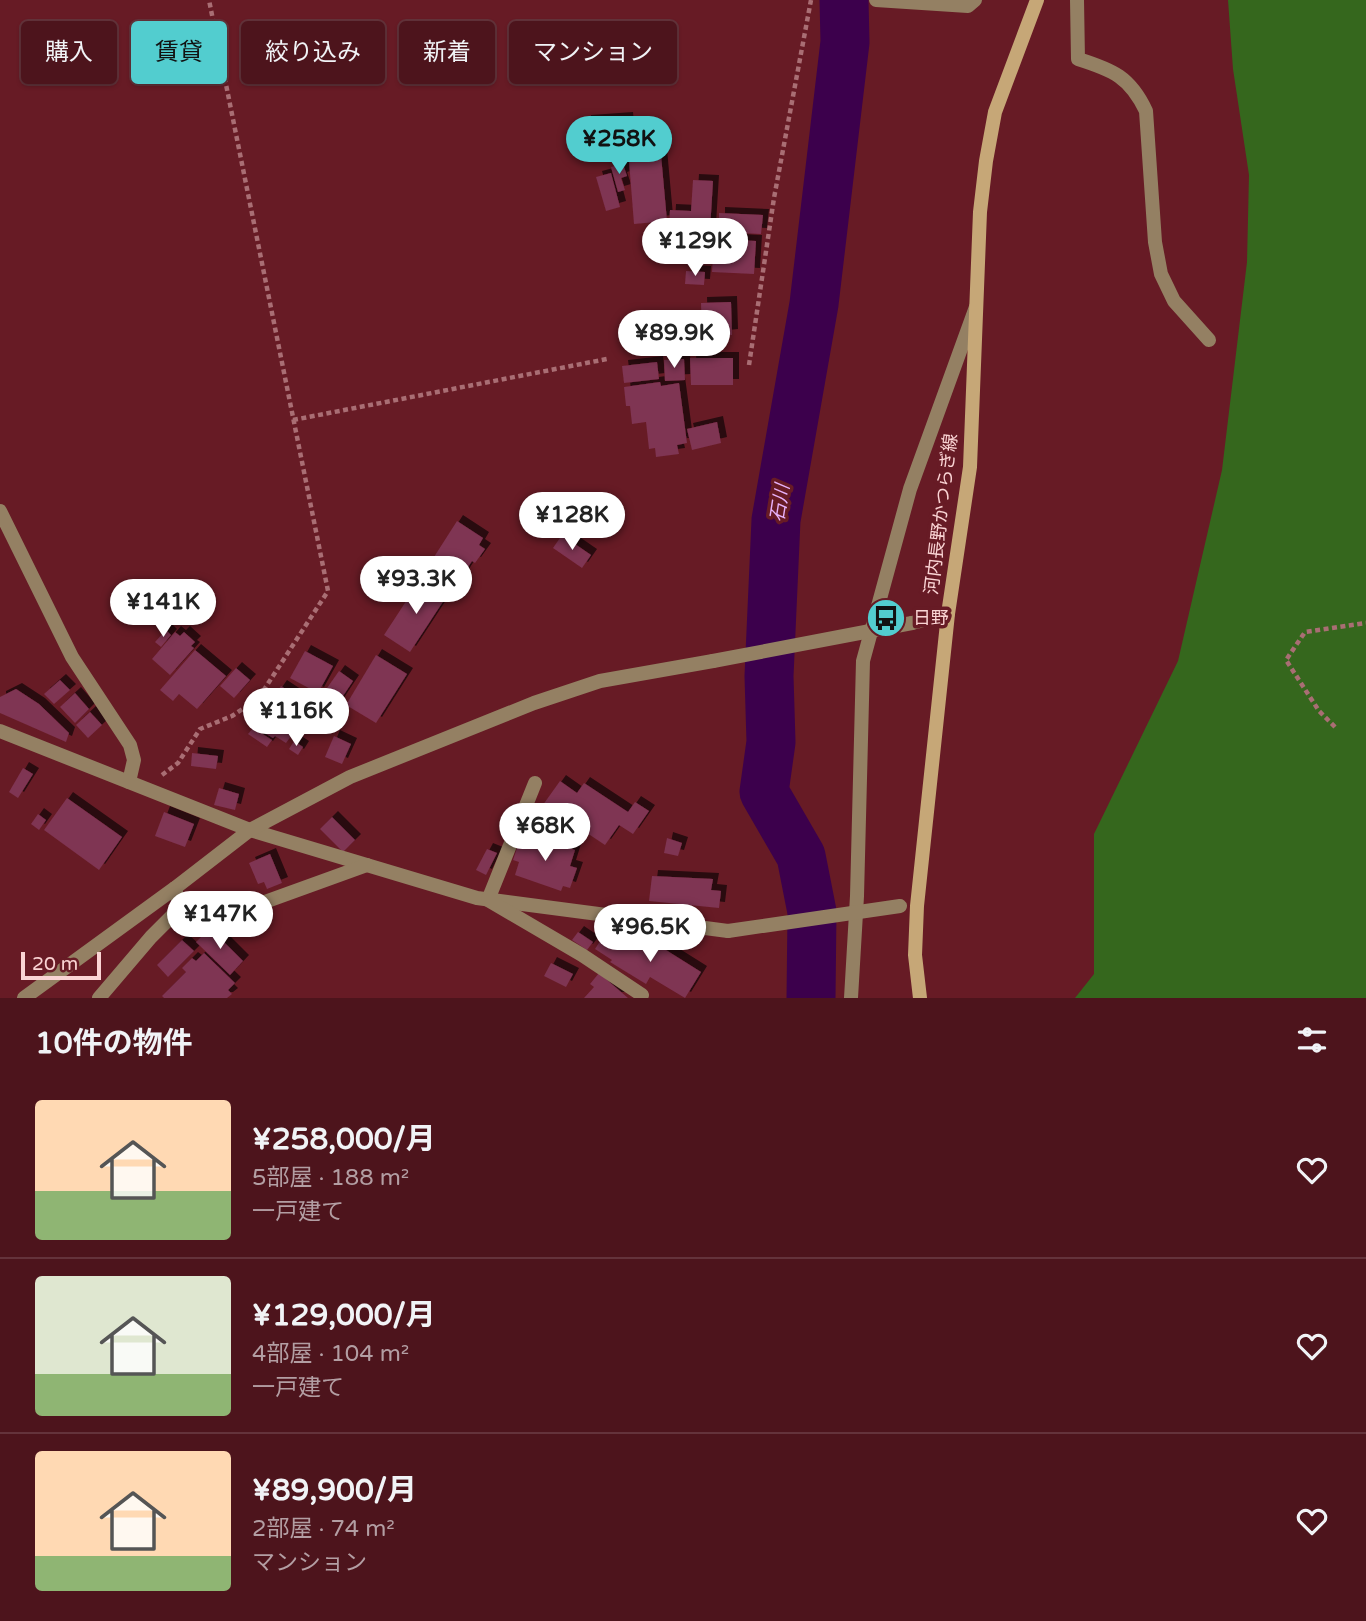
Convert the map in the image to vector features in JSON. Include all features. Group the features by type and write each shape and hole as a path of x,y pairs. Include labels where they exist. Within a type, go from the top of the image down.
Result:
{"main road":[{"name":"河内長野かつらぎ線","path":"920,998 915,955 918,906 948,614 970,467 980,212 986,160 995,112 1037,0"}],"street":[{"path":"882,1 968,6 975,0"},
{"path":"1077,0 1078,59 1104,67 1124,78 1137,92 1146,111 1155,242 1161,274 1174,301 1209,340"},
{"path":"851,998 857,896 863,661 910,489 976,306"},
{"path":"0,512 72,657 130,745 134,760 129,782"},
{"path":"24,998 250,830 350,777 534,703 600,681 948,614"},
{"path":"0,731 250,830 488,900 728,932 900,906 918,906"},
{"path":"488,900 536,783"},
{"path":"228,918 367,865"},
{"path":"99,998 180,908 175,888"},
{"path":"488,900 582,955 642,995"}],"path":[{"path":"144,788 178,763 200,729 232,716 258,698 328,591 209,0"},
{"path":"749,365 774,198 811,0"},
{"path":"293,420 607,359"},
{"path":"1335,727 1319,711 1286,660 1305,632 1366,623"}],"green space":[{"path":"1228,0 1366,0 1366,998 1075,998 1094,974 1094,834 1178,661 1222,470 1247,262 1249,175 1233,69"}],"building":[{"path":"627,118 628,128 585,131 585,121"},
{"path":"620,129 622,158 599,160 598,151 585,152 584,132"},
{"path":"659,133 667,221 634,224 627,136"},
{"path":"623,164 627,176 621,178 625,190 618,192 611,167"},
{"path":"611,173 620,207 606,211 596,177"},
{"path":"693,180 713,181 710,230 669,228 670,210 691,211"},
{"path":"719,213 763,215 761,234 719,232"},
{"path":"688,237 705,238 704,265 687,265"},
{"path":"714,239 756,241 754,274 712,272"},
{"path":"686,271 705,272 704,285 685,284"},
{"path":"731,302 732,335 722,336 723,341 708,341 708,336 702,336 701,303"},
{"path":"690,358 733,358 733,385 691,385"},
{"path":"684,359 685,380 665,381 664,360"},
{"path":"657,362 659,379 624,383 622,366"},
{"path":"660,382 661,386 679,383 687,443 677,445 679,454 656,457 655,448 649,449 646,422 632,424 624,387"},
{"path":"717,422 721,443 692,450 687,429"},
{"path":"457,521 483,538 479,545 485,549 475,563 472,561 455,587 427,568"},
{"path":"562,535 591,555 582,568 553,548"},
{"path":"429,582 448,594 410,652 384,635 416,586 423,591"},
{"path":"166,630 171,635 161,647 155,642"},
{"path":"175,632 180,636 184,632 195,642 191,646 194,648 170,675 152,659"},
{"path":"195,650 226,676 197,709 179,694 173,701 160,690"},
{"path":"305,651 333,666 318,693 290,678"},
{"path":"376,655 407,674 376,723 346,705"},
{"path":"236,668 250,680 234,698 220,686"},
{"path":"339,671 353,681 335,708 320,698"},
{"path":"60,680 70,690 54,704 44,694"},
{"path":"281,686 307,703 297,717 306,722 296,737 292,735 286,743 258,729 258,720 251,716 259,704 265,709"},
{"path":"16,689 39,704 69,733 66,742 0,713 0,697"},
{"path":"75,693 89,709 75,723 60,707"},
{"path":"90,712 102,725 88,738 76,725"},
{"path":"253,728 272,740 267,747 248,734"},
{"path":"334,736 351,744 342,764 325,757"},
{"path":"294,741 303,747 298,755 289,749"},
{"path":"192,753 218,756 216,769 191,766"},
{"path":"23,768 33,774 18,798 9,792"},
{"path":"560,781 577,793 584,783 628,812 635,802 649,811 633,834 619,825 605,845 584,831 580,836 540,809"},
{"path":"219,788 239,794 235,810 214,805"},
{"path":"67,798 122,837 99,870 44,830"},
{"path":"164,812 194,824 185,847 155,836"},
{"path":"38,814 46,820 39,830 31,824"},
{"path":"332,817 355,840 343,852 320,829"},
{"path":"536,837 575,850 570,866 577,868 570,888 563,886 561,891 515,875 519,862 513,860 520,839 533,844"},
{"path":"667,838 682,843 678,856 664,853"},
{"path":"487,849 497,853 486,875 476,870"},
{"path":"270,854 282,883 267,889 264,882 258,884 249,863"},
{"path":"652,876 713,879 711,890 721,891 719,908 649,901"},
{"path":"210,928 243,961 230,975 196,942"},
{"path":"578,932 593,942 587,950 572,940"},
{"path":"606,932 622,942 626,936 652,953 658,945 701,972 685,998 650,977 646,984 610,962 612,960 595,949"},
{"path":"182,940 194,951 168,977 157,965"},
{"path":"204,953 235,983 228,990 232,994 227,998 164,998 162,996 186,972 182,968 192,958 196,961"},
{"path":"551,963 573,974 566,987 544,976"},
{"path":"599,973 628,998 584,998 594,987 590,984"}],"waterway":[{"name":"石川","path":"811,998 812,912 801,856 764,792 771,742 769,676 776,520 814,304 845,42 844,0"}],"place":[{"name":"日野","path":"886,618"}]}
